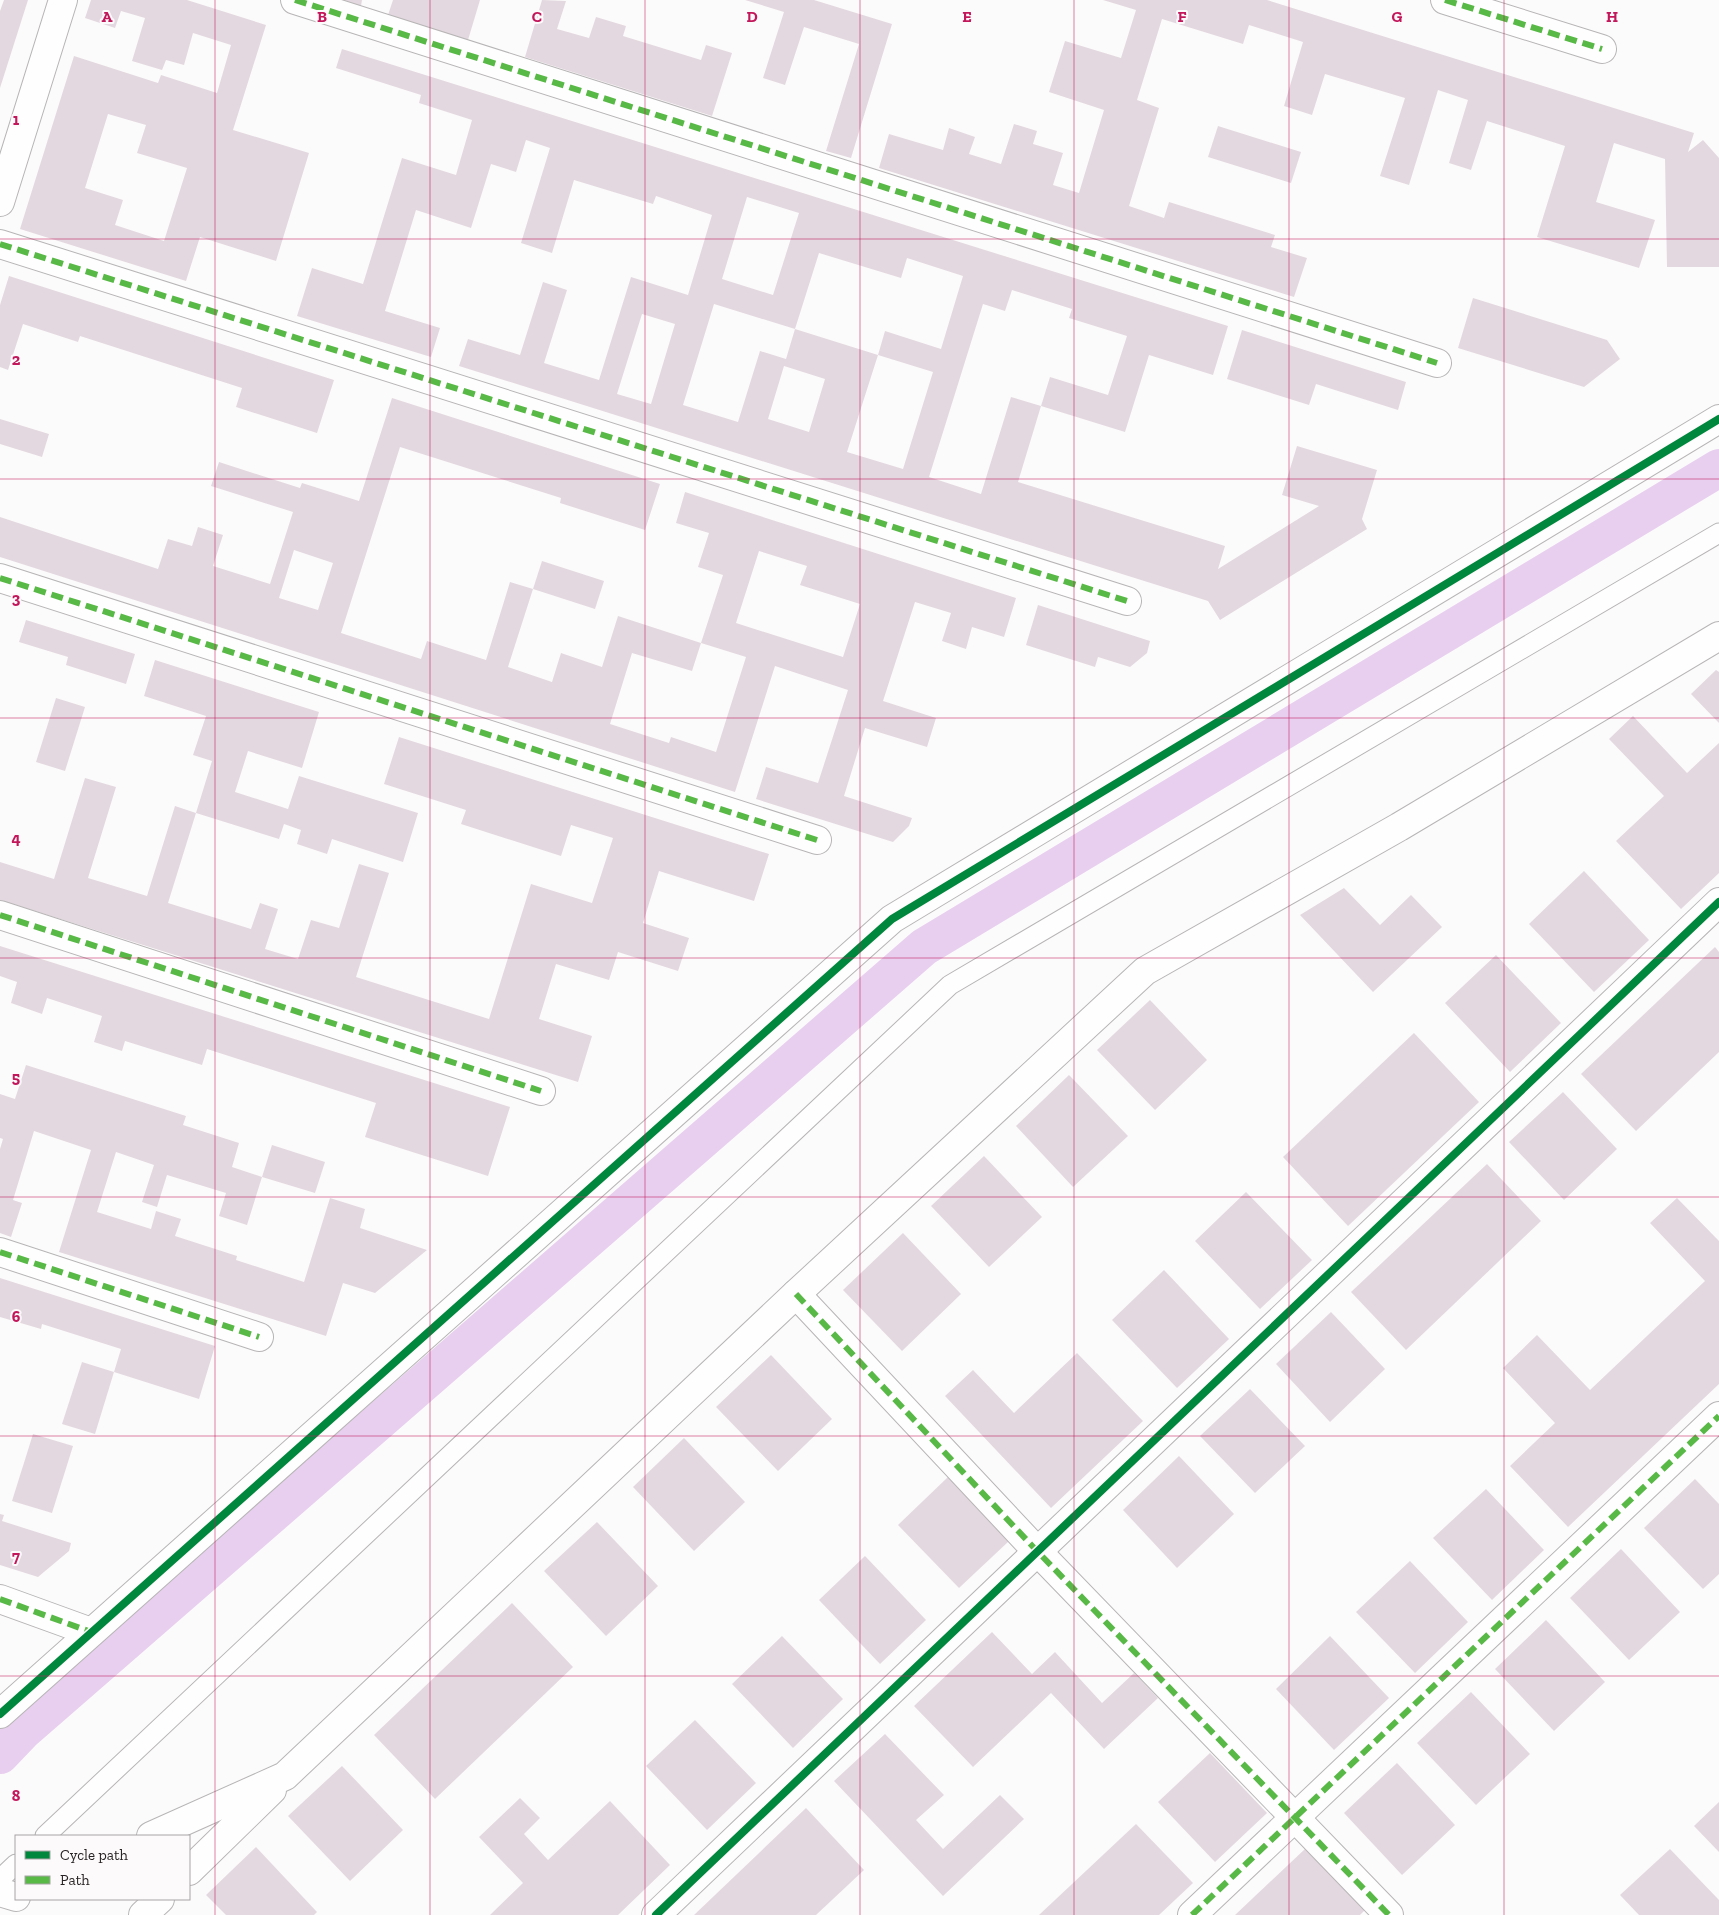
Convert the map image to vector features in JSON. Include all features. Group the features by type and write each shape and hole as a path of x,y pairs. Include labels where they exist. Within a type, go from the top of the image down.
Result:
{"street":[{"path":"0,202 63,0"},
{"path":"295,0 1437,363"},
{"path":"1445,0 1602,49"},
{"path":"0,244 1126,601"},
{"path":"0,1714 892,919 1719,419"},
{"path":"0,578 817,840"},
{"path":"190,1869 285,1776 796,1294 1146,971 1399,827 1719,636"},
{"path":"656,1915 1719,902"},
{"path":"0,916 541,1091"},
{"path":"0,1252 259,1337"},
{"path":"796,1294 1038,1551 1389,1915"},
{"path":"1192,1915 1719,1416"},
{"path":"0,1600 91,1632"},
{"path":"153,1835 285,1776"},
{"path":"0,1892 15,1897"},
{"path":"143,1915 159,1900"}],"lane":[{"path":"46,1835 950,985 1719,533"},
{"path":"0,1879 15,1865"}],"building":[{"path":"4,0 28,0 0,88 0,11"},
{"path":"91,0 187,0 266,25 233,130 309,153 276,261 200,237 186,281 20,229 74,56 158,83 161,75 217,93 231,45 193,33 184,65 166,60 162,70 132,61 145,18 121,11 115,28 85,18","holes":["108,114 146,125 137,153 187,168 164,241 115,225 123,200 85,188"]},
{"path":"342,0 362,0 361,6"},
{"path":"393,0 480,0 468,40 388,15"},
{"path":"542,0 566,1 557,29 589,38 596,17 626,26 623,36 701,60 706,45 732,53 712,116 525,57"},
{"path":"745,0 814,0 892,24 851,158 826,151 859,44 804,27 785,85 763,78 784,12"},
{"path":"1103,0 1267,0 1694,133 1688,152 1703,140 1719,158 1719,267 1667,267 1665,159 1614,143 1596,202 1655,220 1639,268 1537,237 1565,146 1487,121 1471,170 1449,163 1468,100 1438,90 1409,185 1380,176 1405,98 1325,74 1312,115 1284,106 1303,42 1249,25 1243,44 1162,19 1137,100 1159,108 1129,206 1164,218 1169,202 1275,235 1271,247 1307,258 1294,297 879,168 889,134 943,150 949,128 975,137 969,154 1001,164 1014,124 1037,131 1033,144 1063,153 1053,185 1079,193 1104,110 1049,92 1065,41 1121,58 1136,10"},
{"path":"342,49 1228,326 1213,375 1149,355 1125,432 1041,406 1018,482 1225,546 1218,569 1319,506 1282,495 1297,446 1377,470 1362,519 1367,529 1220,620 1208,601 459,366 468,339 520,355 543,282 567,290 544,363 599,380 631,277 688,295 712,215 656,196 653,204 574,180 552,253 521,243 550,148 526,140 516,172 491,164 471,228 416,210 385,311 440,328 431,357 297,316 312,268 363,284 402,158 456,175 472,120 419,103 421,95 336,68","holes":["747,197 799,213 773,295 722,279","819,253 901,278 907,258 963,276 941,349 885,331 878,355 795,329","1012,290 1072,309 1069,318 1127,336 1108,395 1050,377 1041,406 1011,397 981,494 929,477 983,304 1005,311","714,304 795,329 786,359 760,351 738,422 683,405","642,314 675,324 651,404 617,394","878,355 933,372 903,469 847,452","784,366 825,379 809,432 768,419"]},
{"path":"1218,126 1301,152 1291,183 1208,157"},
{"path":"9,276 334,380 317,433 236,407 242,388 80,336 78,342 23,324 8,370 0,367 0,305"},
{"path":"1473,298 1607,340 1620,359 1584,387 1458,348"},
{"path":"1242,330 1406,382 1398,410 1316,384 1309,405 1227,379"},
{"path":"392,398 660,484 645,530 560,503 561,498 400,447 341,633 421,659 427,641 486,660 510,582 533,589 508,667 552,682 561,653 602,667 618,616 701,643 723,575 698,567 709,533 676,523 685,492 1016,598 1004,637 972,627 966,649 942,641 951,613 915,602 883,701 936,718 927,747 865,728 844,796 912,818 909,826 893,842 756,799 766,767 818,783 848,690 775,666 735,792 0,557 0,517 158,569 168,539 192,546 198,527 223,535 213,566 270,584 293,512 211,486 219,462 300,488 302,483 359,501","holes":["294,550 333,563 318,610 279,598","759,551 807,566 800,585 860,604 843,657 736,623","701,643 746,657 716,752 671,737 669,743 610,724 632,653 692,671"]},
{"path":"0,419 49,434 42,457 0,444"},
{"path":"542,561 604,581 595,609 533,589"},
{"path":"1038,605 1150,641 1147,653 1130,667 1098,657 1095,667 1026,645"},
{"path":"26,620 135,654 126,684 66,665 68,657 19,642"},
{"path":"155,660 319,712 302,768 248,751 235,792 288,809 299,776 418,813 403,862 332,839 327,854 297,844 301,830 284,824 279,839 196,813 212,761 193,755 206,716 144,696"},
{"path":"1716,670 1719,672 1719,723 1691,694"},
{"path":"56,698 85,707 65,771 36,762"},
{"path":"1633,716 1687,773 1719,743 1719,873 1681,909 1616,841 1664,796 1609,739"},
{"path":"399,737 769,854 754,901 659,871 643,923 689,938 678,971 618,952 609,980 556,964 539,1019 592,1036 578,1082 0,900 0,862 54,879 85,778 116,787 88,878 147,896 175,806 196,813 168,903 251,929 260,903 278,909 265,949 298,959 311,920 339,928 359,864 389,873 356,977 489,1019 531,884 592,903 613,838 571,825 561,856 461,824 466,810 384,784"},
{"path":"1584,871 1649,940 1594,992 1529,924"},
{"path":"1344,888 1380,925 1411,895 1442,927 1373,992 1300,915"},
{"path":"0,946 510,1107 488,1176 365,1137 376,1103 207,1049 202,1065 125,1041 122,1051 94,1042 102,1016 47,998 42,1014 11,1003 17,982 0,976"},
{"path":"1715,947 1719,952 1719,1052 1636,1131 1581,1074"},
{"path":"1496,955 1561,1023 1510,1072 1445,1003"},
{"path":"1150,1000 1207,1060 1155,1110 1097,1050"},
{"path":"1414,1033 1479,1102 1348,1226 1283,1157"},
{"path":"26,1065 186,1116 183,1125 239,1143 232,1167 262,1177 247,1225 219,1216 226,1193 167,1175 157,1207 142,1202 154,1165 116,1152 97,1212 151,1229 156,1211 181,1219 175,1236 237,1256 236,1260 304,1282 330,1198 365,1209 360,1228 427,1250 375,1293 343,1283 326,1336 59,1252 91,1150 34,1131 13,1200 22,1203 11,1237 0,1233 0,1149 3,1139 0,1138 0,1094 15,1099"},
{"path":"1069,1075 1128,1136 1073,1187 1016,1126"},
{"path":"1563,1092 1617,1149 1564,1200 1509,1142"},
{"path":"272,1145 325,1162 315,1193 262,1177"},
{"path":"984,1156 1042,1217 989,1267 931,1206"},
{"path":"1487,1164 1541,1221 1406,1350 1351,1292"},
{"path":"1246,1192 1312,1260 1260,1309 1195,1241"},
{"path":"1677,1198 1719,1241 1719,1384 1568,1527 1510,1466 1555,1423 1503,1368 1537,1335 1590,1390 1705,1281 1650,1223"},
{"path":"903,1233 961,1294 902,1351 843,1290"},
{"path":"1164,1270 1229,1339 1177,1388 1112,1320"},
{"path":"0,1278 215,1346 199,1399 114,1372 121,1349 42,1324 41,1329 0,1317"},
{"path":"1331,1312 1385,1369 1330,1422 1276,1364"},
{"path":"1077,1353 1143,1421 1051,1508 945,1396 973,1370 1014,1413"},
{"path":"771,1355 832,1419 778,1471 716,1407"},
{"path":"82,1362 114,1372 95,1434 62,1424"},
{"path":"1250,1389 1305,1446 1255,1493 1200,1436"},
{"path":"33,1434 73,1446 52,1513 12,1501"},
{"path":"684,1438 745,1502 694,1551 633,1487"},
{"path":"1179,1456 1234,1514 1177,1568 1123,1510"},
{"path":"948,1477 1009,1541 959,1588 898,1525"},
{"path":"1695,1479 1719,1504 1719,1574 1703,1589 1644,1528"},
{"path":"1486,1489 1544,1550 1492,1600 1433,1538"},
{"path":"0,1514 4,1515 2,1521 71,1543 69,1551 38,1577 0,1565"},
{"path":"597,1522 658,1586 606,1636 544,1571"},
{"path":"1621,1549 1680,1612 1629,1660 1570,1598"},
{"path":"865,1556 926,1620 880,1664 819,1600"},
{"path":"1410,1561 1468,1622 1415,1673 1356,1612"},
{"path":"512,1603 573,1667 435,1799 374,1735"},
{"path":"1546,1620 1605,1682 1554,1731 1495,1669"},
{"path":"992,1632 1032,1674 1055,1652 1102,1703 1134,1673 1158,1698 1104,1749 1051,1693 973,1767 914,1706"},
{"path":"782,1636 843,1699 793,1748 732,1684"},
{"path":"1330,1636 1389,1698 1334,1750 1276,1689"},
{"path":"1471,1692 1530,1754 1476,1805 1417,1743"},
{"path":"695,1720 756,1783 707,1830 646,1766"},
{"path":"885,1734 944,1795 916,1820 943,1849 1000,1795 1024,1819 943,1896 834,1781"},
{"path":"1210,1753 1267,1813 1215,1862 1158,1802"},
{"path":"1397,1763 1455,1825 1402,1875 1344,1813"},
{"path":"342,1766 403,1830 350,1881 288,1816"},
{"path":"520,1798 540,1818 524,1834 548,1860 610,1801 670,1865 618,1915 490,1915 523,1883 479,1837"},
{"path":"1719,1802 1719,1852 1694,1826"},
{"path":"806,1808 864,1870 816,1915 694,1915"},
{"path":"1136,1824 1193,1883 1159,1915 1039,1915"},
{"path":"256,1847 317,1912 314,1915 226,1915 206,1895"},
{"path":"1306,1848 1365,1910 1360,1915 1235,1915"},
{"path":"1670,1849 1719,1900 1719,1915 1639,1915 1620,1895"}],"waterway":[{"path":"0,1755 22,1732 924,947 1719,468"}],"marked path":[{"path":"295,0 1437,363"},
{"path":"1445,0 1602,49"},
{"path":"0,244 1127,601"},
{"path":"0,578 817,840"},
{"path":"0,915 541,1091"},
{"path":"0,1252 259,1337"},
{"path":"796,1294 1037,1551 1389,1915"},
{"path":"1192,1915 1719,1416"},
{"path":"0,1599 91,1632"}],"cycle path":[{"path":"0,1714 892,919 1719,419"},
{"path":"656,1915 1719,902"}]}
